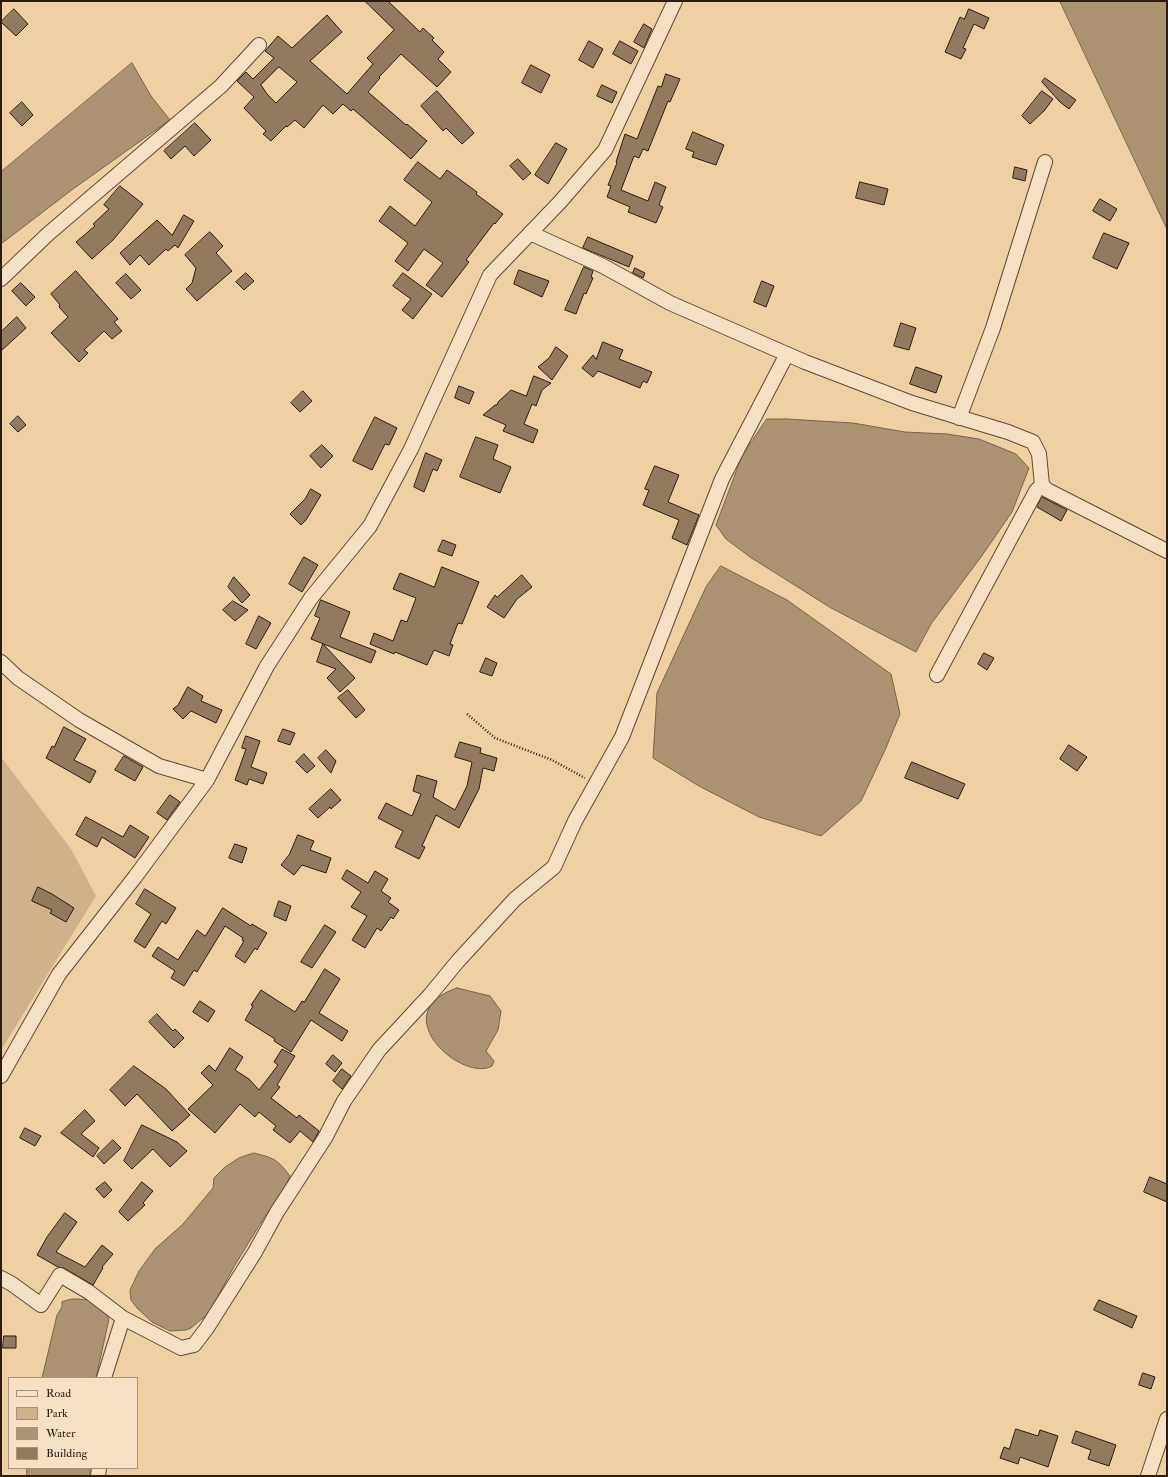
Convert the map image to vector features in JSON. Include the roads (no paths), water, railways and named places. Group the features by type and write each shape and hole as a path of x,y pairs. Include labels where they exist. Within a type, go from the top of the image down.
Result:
{"street":[{"path":"1,1076 59,974 207,780 267,666 311,598 370,526 411,448 490,275 560,202 605,150 676,1"},
{"path":"1,279 48,234 220,86 259,45"},
{"path":"960,418 992,328 1045,162"},
{"path":"530,233 603,266 670,303 787,354 912,403 1008,432 1033,442 1039,454 1042,485 1047,490 1167,551"},
{"path":"1,1278 12,1284 40,1305 60,1275 89,1292 123,1318 181,1348 194,1345 207,1328 255,1252 277,1212 325,1138 344,1101 379,1050 515,899 554,867 574,821 622,737 722,479 787,354"},
{"path":"937,675 1036,491 1042,485"},
{"path":"1,662 18,678 79,720 159,766 207,780"},
{"path":"104,1377 123,1318"},
{"path":"1148,1476 1167,1419"}],"water":[{"path":"1060,1 1167,1 1167,229"},
{"path":"132,63 151,96 170,120 73,189 1,244 1,172"},
{"path":"767,419 853,423 905,432 947,434 979,439 1016,454 1029,468 1012,512 981,557 931,624 916,652 831,608 750,557 726,539 716,525 742,456"},
{"path":"721,566 787,600 891,674 900,714 885,750 861,801 821,836 759,817 699,786 653,758 657,693 706,587"},
{"path":"457,988 490,996 501,1011 498,1030 486,1051 494,1061 492,1066 479,1069 463,1064 448,1055 436,1043 428,1028 427,1013 436,999"},
{"path":"254,1153 275,1160 286,1170 290,1176 284,1190 265,1216 235,1265 208,1314 191,1328 186,1330 170,1331 152,1322 131,1300 130,1290 139,1271 155,1249 183,1224 213,1188 214,1178 225,1167 239,1158"},
{"path":"72,1299 94,1302 102,1308 109,1319 96,1377 42,1377 57,1315 62,1307 62,1302"},
{"path":"27,1469 90,1469 90,1476 27,1476"}]}
